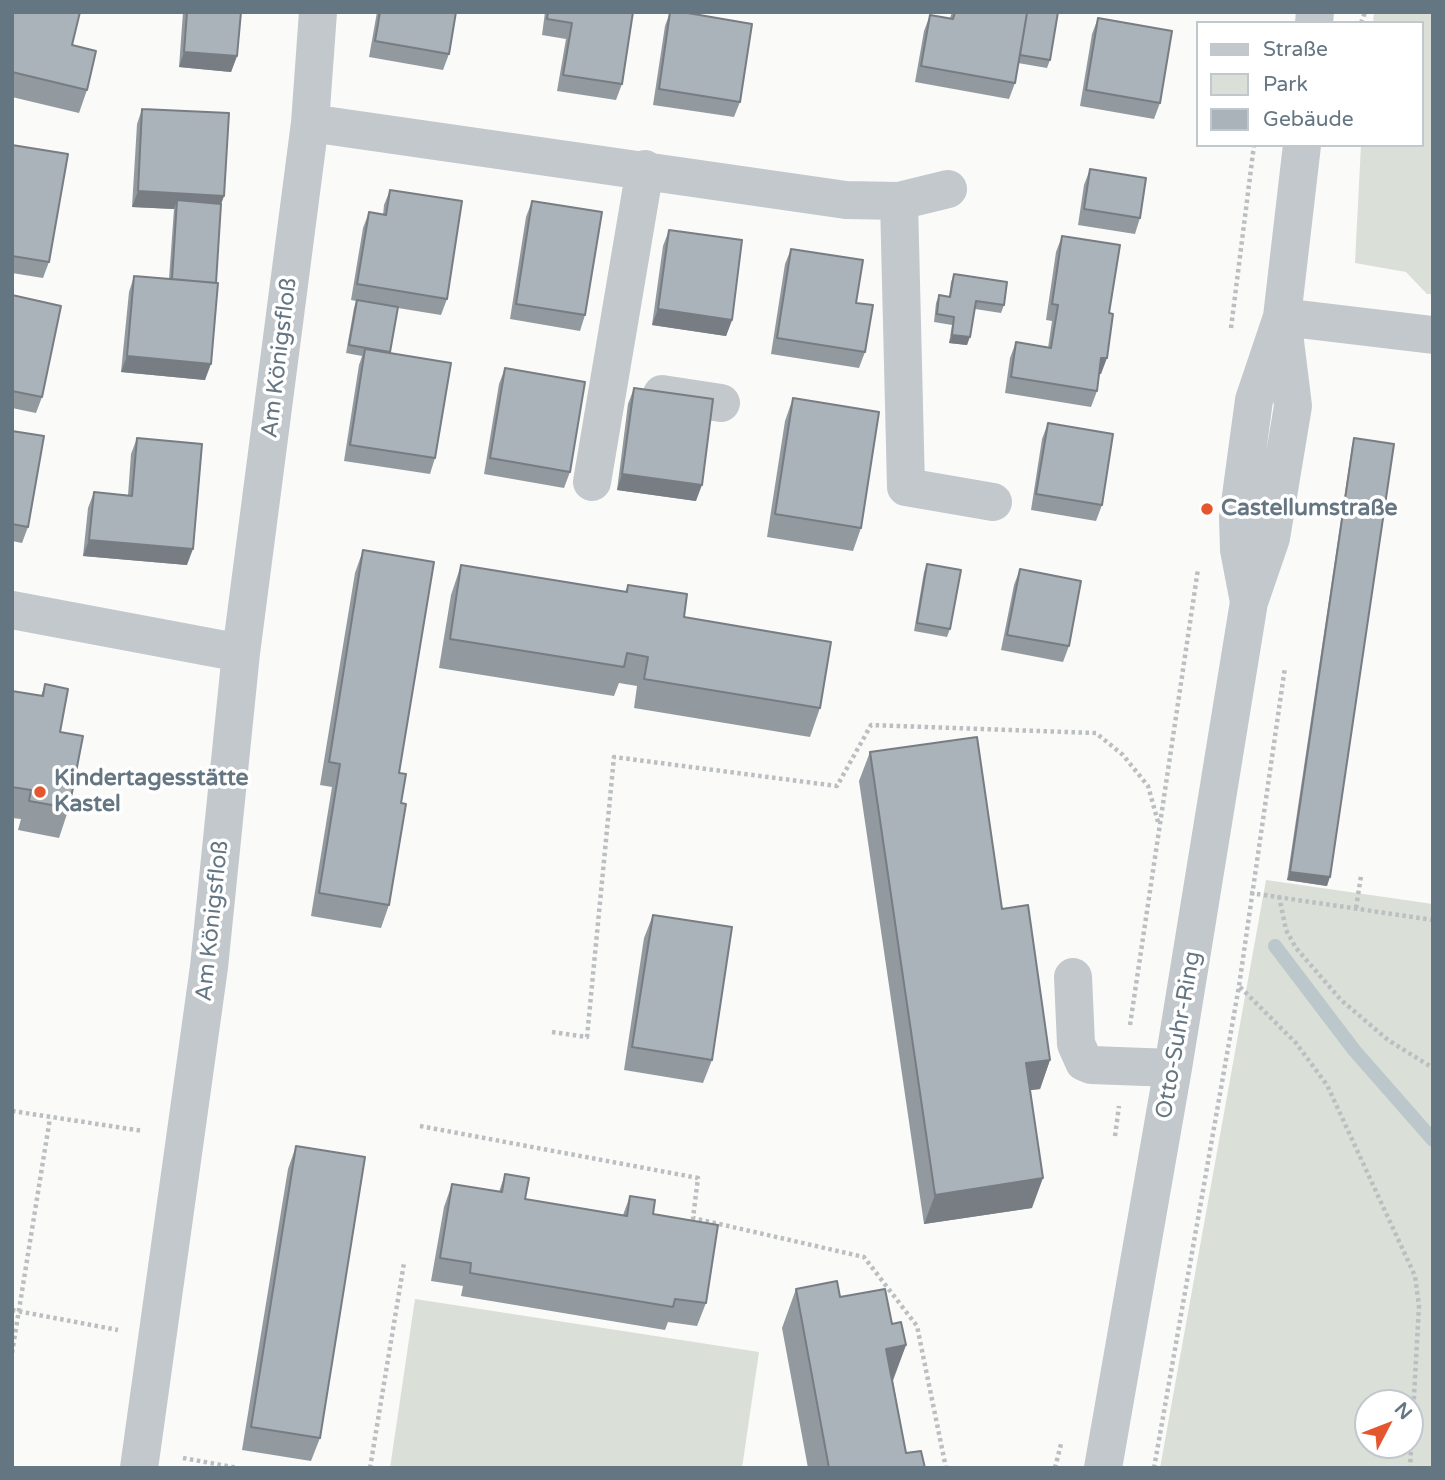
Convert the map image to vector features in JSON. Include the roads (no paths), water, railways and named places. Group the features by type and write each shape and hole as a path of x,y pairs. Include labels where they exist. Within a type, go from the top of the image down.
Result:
{"street":[{"name":"Am Königsfloß","path":"141,1459 209,967 241,653 310,123 318,12"},
{"path":"310,123 645,169 846,200 900,201 948,189"},
{"name":"Otto-Suhr-Ring","path":"1103,1468 1204,885 1249,602 1239,550 1238,518 1254,400 1282,317 1302,147"},
{"path":"592,482 645,169"},
{"path":"900,201 906,487 993,502"},
{"path":"1282,317 1433,335"},
{"path":"608,385 721,403"},
{"path":"12,610 241,653"},
{"path":"1073,977 1079,1054 1091,1065 1173,1068"}],"waterway":[{"path":"1275,946 1354,1050 1433,1140"}],"place":[{"name":"Castellumstraße","path":"1207,509"},
{"name":"Kindertagesstätte Kastel","path":"40,792"}]}
